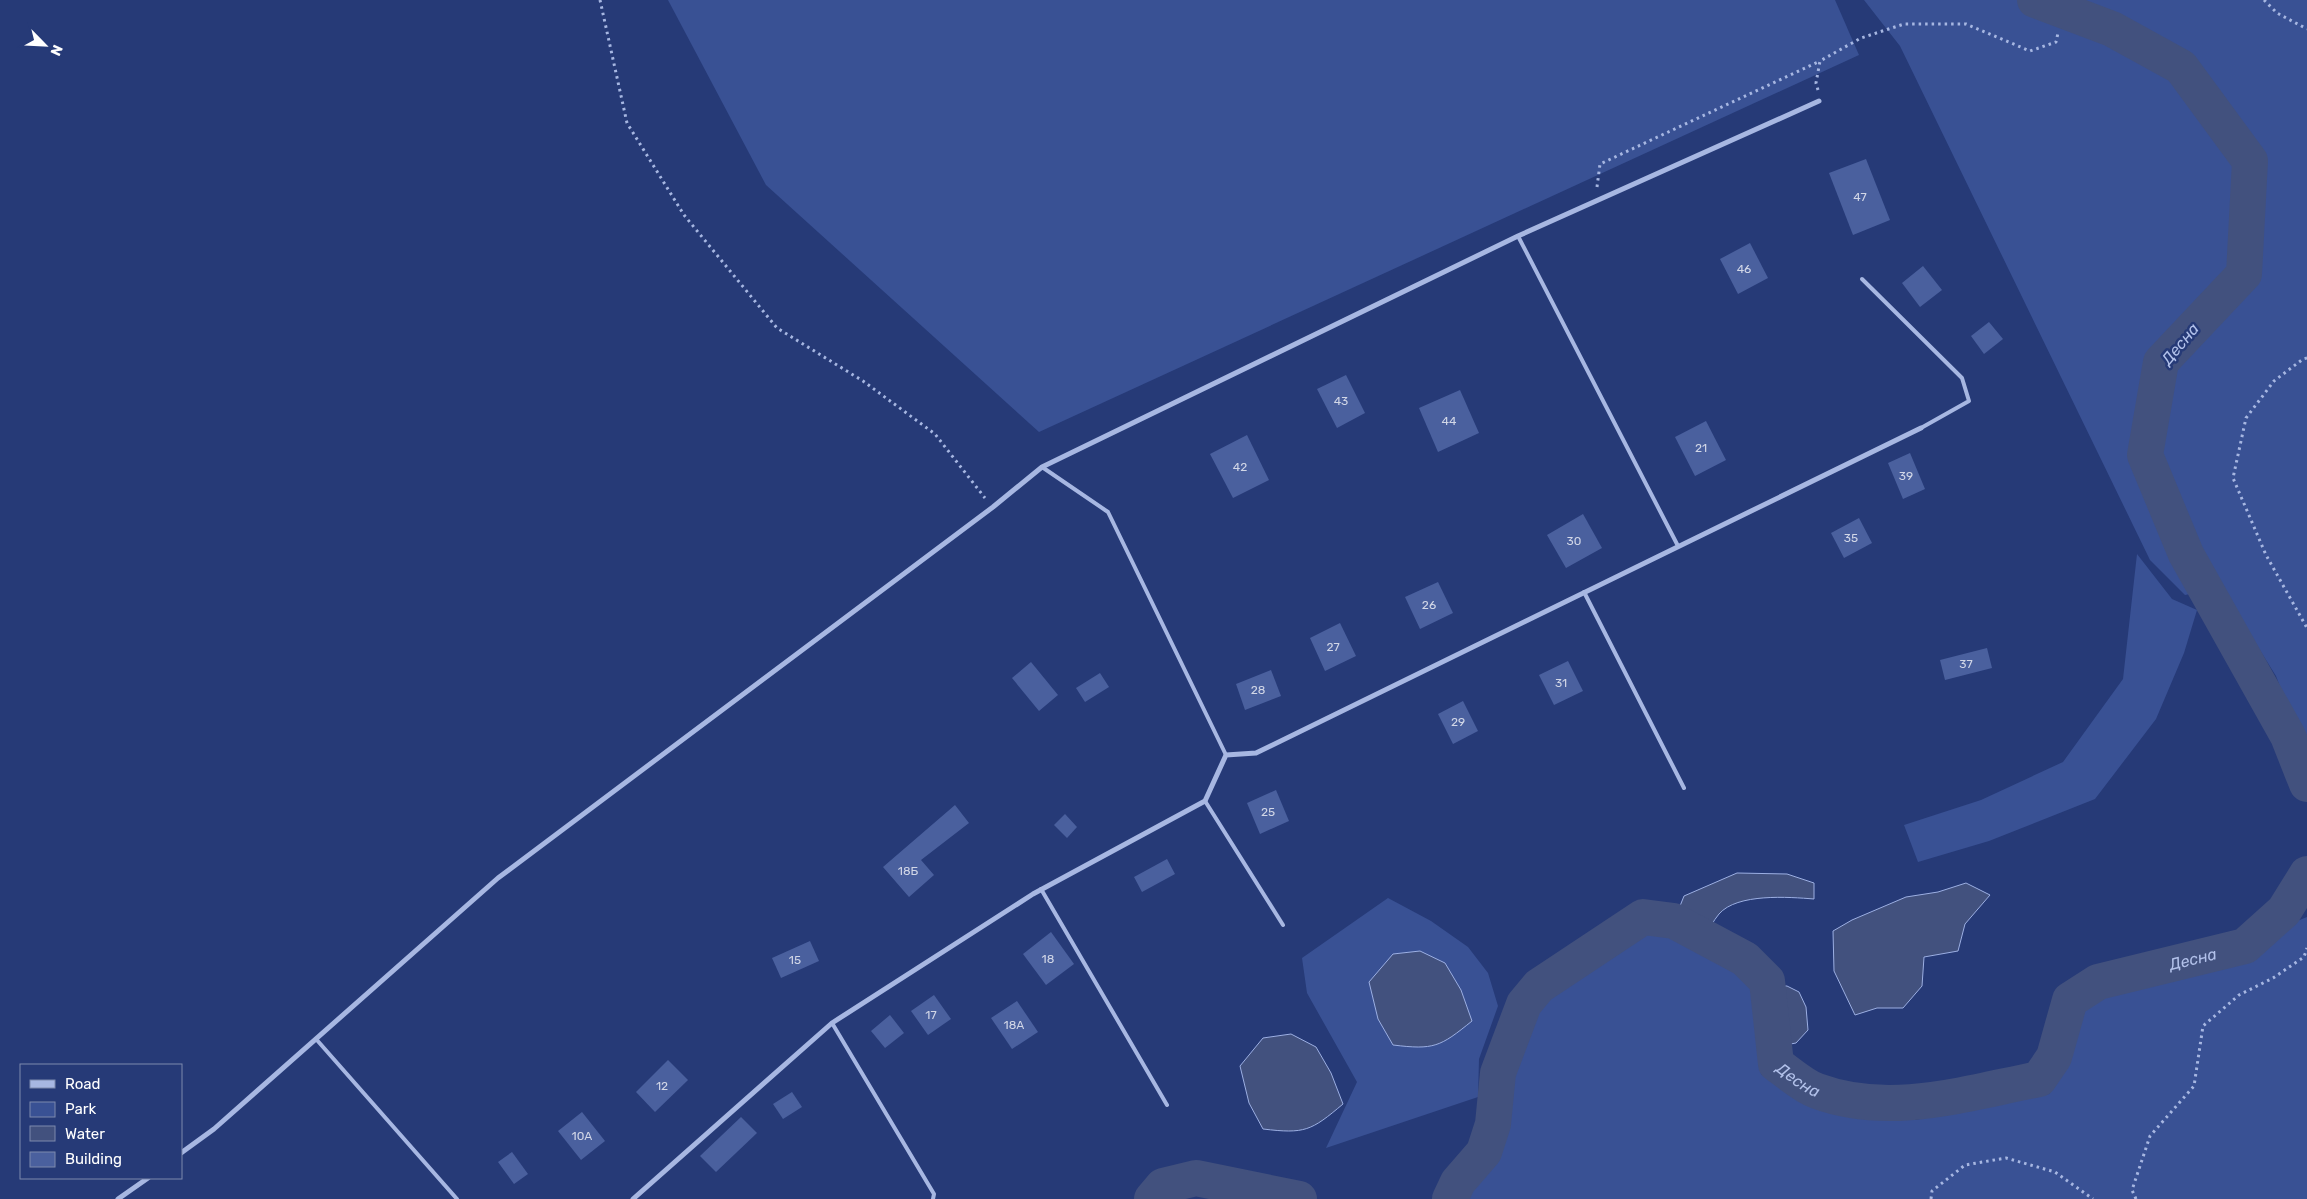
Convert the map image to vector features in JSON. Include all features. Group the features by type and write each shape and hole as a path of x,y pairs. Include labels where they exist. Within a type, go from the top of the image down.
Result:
{"street":[{"path":"182,1152 214,1129 498,878 1042,467 1518,236 1819,101"},
{"path":"633,1199 832,1022 1041,889 1205,801 1226,755 1256,753 1921,428"},
{"path":"118,1199 147,1179"}],"lane":[{"path":"1518,236 1678,546"},
{"path":"1862,279 1962,378 1968,401 1921,428"},
{"path":"1042,467 1108,512 1226,755"},
{"path":"1584,592 1684,788"},
{"path":"1205,801 1283,925"},
{"path":"1041,889 1167,1105"},
{"path":"832,1022 934,1194 933,1199"},
{"path":"316,1039 457,1199"}],"path":[{"path":"600,0 627,123 684,215 777,328 863,381 935,434 992,506"},
{"path":"2264,0 2277,13 2307,28"},
{"path":"1594,201 1600,164 1820,61 1861,38 1904,24 1966,24 2030,51 2056,42 2058,33"},
{"path":"1819,101 1816,83 1820,61"},
{"path":"2307,358 2302,358 2274,381 2246,418 2233,478 2266,555 2307,628"},
{"path":"2136,1199 2132,1190 2150,1136 2194,1086 2203,1026 2239,995 2273,978 2304,957 2307,948"},
{"path":"1931,1199 1932,1191 1964,1165 2006,1158 2055,1172 2092,1199"}],"green space":[{"path":"668,0 1835,0 1859,55 1039,432 766,185"},
{"path":"1864,0 2307,0 2307,758 2276,676 2221,588 2185,595 2150,560 1900,46"},
{"path":"2137,554 2172,599 2197,610 2184,653 2156,719 2095,799 1989,841 1918,862 1904,825 1981,800 2063,762 2123,679"},
{"path":"1388,898 1431,921 1468,947 1488,973 1498,1006 1479,1059 1478,1097 1326,1148 1357,1082 1307,993 1302,958"},
{"path":"2307,917 2307,1199 1468,1199 1472,1191 1498,1160 1509,1127 1514,1076 1538,1012 1550,999 1647,934 1669,937 1735,973 1752,989 1761,1074 1810,1106 1862,1119 1915,1120 2049,1094 2070,1063 2083,1011 2104,997 2254,961 2297,921"},
{"path":"1218,1183 1231,1186 1233,1199 1221,1199"}],"water":[{"path":"1737,873 1787,874 1814,883 1814,899 1778,897 1750,899 1738,903 1727,907 1719,914 1704,937 1674,921 1684,896"},
{"path":"1966,883 1990,895 1965,924 1958,951 1924,957 1922,986 1903,1008 1877,1008 1855,1015 1834,971 1833,931 1852,920 1906,897 1938,892"},
{"path":"1420,951 1445,963 1461,990 1472,1021 1436,1045 1418,1047 1393,1045 1378,1019 1369,982 1393,954"},
{"path":"1768,986 1787,986 1799,992 1806,1007 1808,1030 1796,1043 1774,1047"},
{"path":"1291,1034 1316,1047 1331,1073 1343,1104 1323,1120 1307,1128 1289,1131 1263,1129 1249,1103 1240,1066 1263,1038"}],"building":[{"path":"1866,159 1890,220 1853,235 1829,173"},
{"path":"1750,243 1768,278 1738,294 1720,259"},
{"path":"1923,266 1942,290 1920,307 1902,283"},
{"path":"1989,322 2003,339 1984,354 1971,336"},
{"path":"1346,375 1365,413 1337,428 1317,389"},
{"path":"1460,390 1479,433 1438,452 1419,408"},
{"path":"1706,421 1726,460 1695,476 1675,437"},
{"path":"1247,435 1269,480 1233,498 1210,454"},
{"path":"1910,453 1925,489 1903,499 1888,463"},
{"path":"1583,514 1602,548 1566,568 1547,535"},
{"path":"1859,518 1872,543 1844,558 1831,533"},
{"path":"1438,582 1453,613 1420,629 1405,597"},
{"path":"1340,623 1356,656 1325,671 1310,638"},
{"path":"1987,648 1992,668 1945,680 1940,660"},
{"path":"1568,661 1583,691 1554,705 1539,675"},
{"path":"1031,662 1058,695 1039,711 1012,678"},
{"path":"1271,670 1281,696 1245,710 1236,684"},
{"path":"1100,673 1109,687 1085,702 1076,688"},
{"path":"1463,701 1478,731 1453,744 1438,714"},
{"path":"1276,790 1289,821 1260,834 1247,803"},
{"path":"955,805 969,823 921,860 934,875 909,897 883,867"},
{"path":"1065,814 1077,827 1067,838 1054,825"},
{"path":"1167,859 1175,874 1142,892 1134,877"},
{"path":"1051,932 1074,964 1046,985 1023,954"},
{"path":"810,941 819,961 781,978 772,958"},
{"path":"934,995 951,1019 928,1035 911,1011"},
{"path":"1017,1001 1038,1032 1012,1049 991,1018"},
{"path":"890,1015 904,1033 885,1048 871,1031"},
{"path":"668,1060 688,1080 655,1112 636,1092"},
{"path":"792,1092 802,1107 783,1119 773,1104"},
{"path":"582,1112 605,1141 581,1160 558,1131"},
{"path":"741,1117 757,1133 716,1172 700,1156"},
{"path":"512,1152 528,1174 514,1184 498,1162"}],"waterway":[{"name":"Десна","path":"2035,0 2112,29 2181,67 2250,161 2244,274 2161,362 2145,455 2186,554 2288,736 2307,784"},
{"name":"Десна","path":"1450,1199 1458,1182 1484,1152 1493,1124 1498,1073 1524,1004 1539,986 1643,917 1674,921 1745,959 1767,981 1776,1064 1796,1079 1817,1091 1845,1099 1900,1103 1956,1096 2039,1079 2054,1057 2070,1000 2098,982 2245,946 2284,911 2307,874"},
{"name":"Десна","path":"1152,1199 1163,1186 1196,1178 1299,1199"}]}
